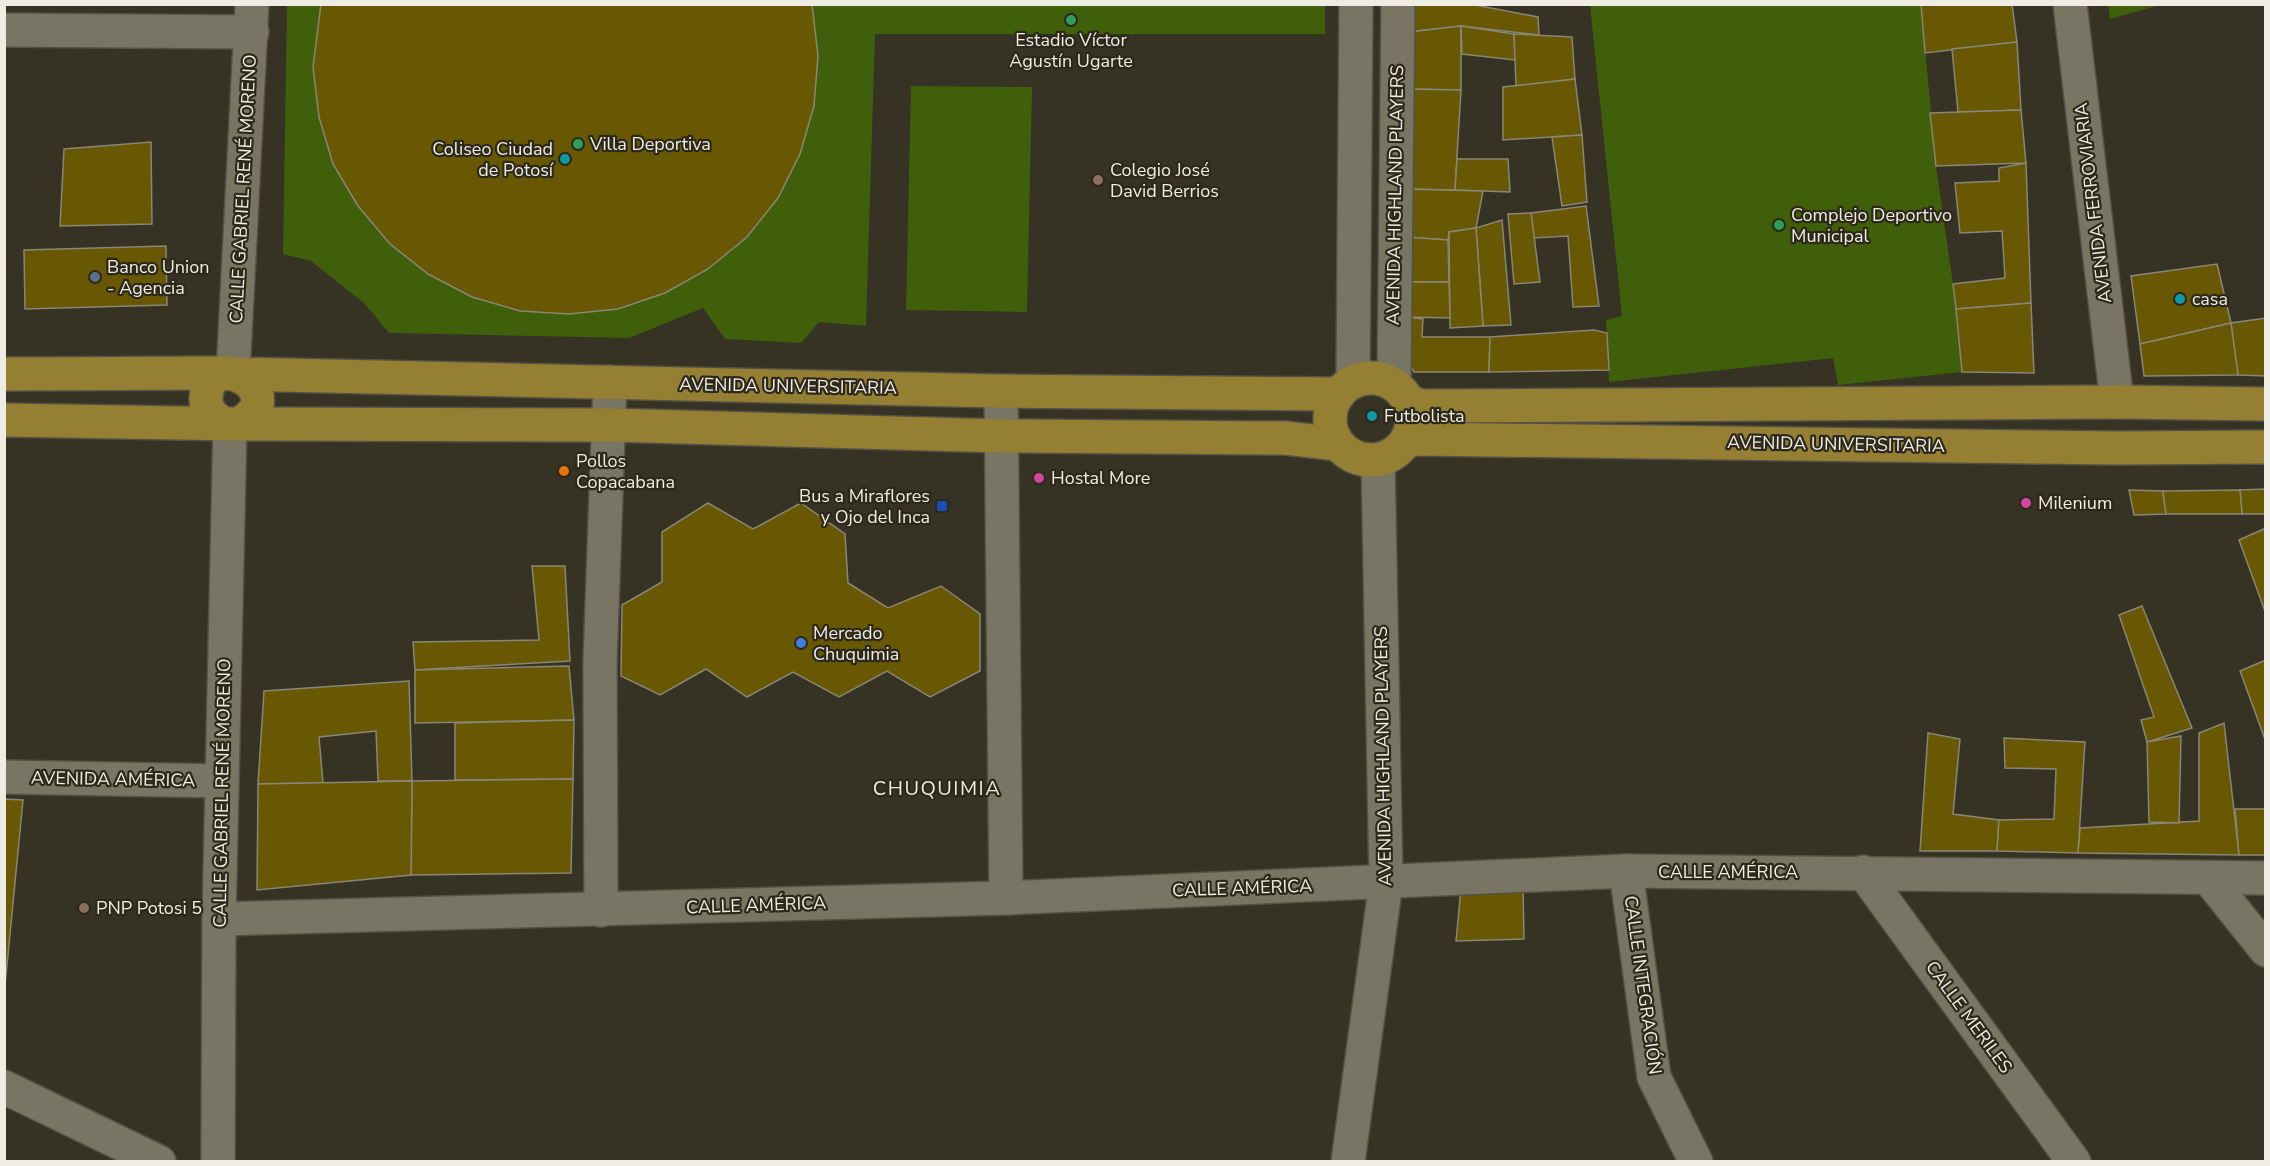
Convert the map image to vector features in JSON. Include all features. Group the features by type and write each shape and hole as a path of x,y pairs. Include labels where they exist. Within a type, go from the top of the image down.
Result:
{"main road":[{"name":"AVENIDA UNIVERSITARIA","path":"4,374 233,374 1000,391 1346,388"},
{"path":"230,424 252,414 257,398 251,382 233,374"},
{"path":"1338,444 1330,424 1334,403 1346,388 1367,379 1381,379 1421,406 2116,402 2265,404"},
{"path":"4,420 230,424 609,425 1000,436 1285,438 1338,444 1356,457 1378,460 1389,456 1406,441 1412,421 1401,393"},
{"name":"AVENIDA UNIVERSITARIA","path":"1406,441 1419,439 2117,448 2265,447"}],"street":[{"path":"1346,388 1356,4"},
{"name":"AVENIDA HIGHLAND PLAYERS","path":"1398,4 1401,393"},
{"name":"AVENIDA FERROVIARIA","path":"2070,4 2116,402"},
{"path":"4,30 252,18"},
{"name":"CALLE GABRIEL RENÉ MORENO","path":"233,374 252,18"},
{"path":"601,910 600,662 609,382"},
{"path":"1000,391 1006,898"},
{"name":"CALLE GABRIEL RENÉ MORENO","path":"218,1161 219,919 230,424"},
{"name":"AVENIDA HIGHLAND PLAYERS","path":"1348,1160 1386,882 1378,460"},
{"name":"AVENIDA AMÉRICA","path":"4,777 222,782"},
{"name":"CALLE AMÉRICA","path":"219,919 1006,898 1626,871 2265,878"},
{"name":"CALLE INTEGRACIÓN","path":"1626,871 1654,1077 1696,1161"},
{"name":"CALLE MERILES","path":"1863,872 2074,1161"},
{"path":"2209,879 2265,950"},
{"path":"4,1087 159,1161"}],"green space":[{"path":"2108,4 2160,5 2110,19"},
{"name":"Villa Deportiva","path":"287,5 1325,5 1325,34 875,34 866,326 819,322 801,343 725,339 703,308 629,338 389,333 365,304 311,261 283,254"},
{"name":"Complejo Deportivo Municipal","path":"1590,5 1921,5 1936,166 1953,284 1962,372 1838,385 1833,358 1609,382 1606,320 1622,316"},
{"path":"911,86 1032,87 1027,312 906,310"}],"building":[{"name":"Villa Deportiva","path":"321,4 812,4 818,56 814,106 800,154 778,198 747,237 708,269 665,293 618,309 569,314 520,311 472,297 428,274 390,244 358,206 333,164 319,117 313,67"},
{"path":"1410,4 1470,4 1538,17 1539,35 1461,26 1409,32"},
{"path":"1921,4 2012,4 2017,42 1925,53"},
{"path":"1461,26 1461,90 1405,89 1409,32"},
{"path":"1461,26 1514,34 1515,60 1462,54"},
{"path":"1514,34 1572,37 1575,79 1516,86"},
{"path":"2017,42 2021,110 1958,112 1952,49"},
{"path":"1575,79 1582,135 1503,140 1503,87"},
{"path":"1405,89 1461,90 1455,190 1405,189"},
{"path":"2021,110 2026,163 1936,166 1930,113"},
{"path":"1582,135 1587,202 1562,206 1552,137"},
{"path":"151,142 152,224 60,226 64,149"},
{"path":"1457,159 1508,159 1510,192 1455,190"},
{"path":"2026,163 2031,303 1956,309 1953,284 2005,278 2002,231 1960,233 1955,183 1999,181 1999,168"},
{"path":"1405,189 1483,191 1476,228 1449,232 1448,240 1406,237"},
{"path":"1586,206 1599,306 1573,307 1568,236 1534,238 1531,213"},
{"path":"1531,213 1540,282 1514,284 1508,214"},
{"path":"1502,220 1511,325 1483,326 1476,228"},
{"path":"1476,228 1483,326 1450,328 1449,232"},
{"path":"1406,237 1448,240 1449,282 1405,282"},
{"name":"Banco Union - Agencia","path":"166,246 167,305 25,309 24,250"},
{"name":"casa","path":"2217,264 2231,323 2140,344 2131,276"},
{"path":"1405,282 1449,282 1450,318 1407,317"},
{"path":"2031,303 2034,373 1962,372 1956,309"},
{"path":"1407,317 1423,319 1422,337 1490,337 1489,372 1414,372 1402,352"},
{"name":"casa","path":"2266,318 2266,376 2238,375 2231,323"},
{"name":"casa","path":"2231,323 2238,375 2144,376 2140,344"},
{"path":"1594,330 1607,333 1609,370 1489,372 1490,337"},
{"path":"2266,489 2266,514 2242,514 2240,490"},
{"path":"2129,490 2163,491 2166,514 2134,515"},
{"path":"2240,490 2242,514 2166,514 2163,491"},
{"path":"708,503 753,529 801,503 845,534 848,583 888,608 941,586 980,614 980,671 930,697 887,671 839,697 793,672 747,697 706,669 660,695 621,676 622,605 662,582 662,532"},
{"path":"2266,528 2266,614 2239,540"},
{"path":"532,566 565,566 570,661 415,670 413,642 539,640"},
{"path":"2142,606 2192,728 2147,742 2141,720 2154,717 2119,615"},
{"path":"2266,660 2266,742 2240,671"},
{"path":"569,666 574,720 415,723 415,670"},
{"path":"409,681 412,781 378,781 376,731 319,737 323,783 258,784 264,691"},
{"path":"574,720 573,779 455,780 455,723"},
{"path":"2224,723 2239,855 2078,853 2080,828 2199,821 2199,733"},
{"path":"1928,733 1960,739 1953,814 1999,820 1997,851 1920,851"},
{"path":"2181,736 2179,823 2149,822 2147,742"},
{"path":"2004,738 2085,742 2078,853 1997,851 1999,820 2054,819 2056,769 2005,768"},
{"path":"573,779 571,873 411,875 412,781"},
{"path":"412,781 411,875 257,890 258,784"},
{"path":"4,799 23,800 4,996"},
{"path":"2235,809 2266,809 2266,855 2239,855"},
{"path":"1523,886 1524,939 1456,941 1461,888"}],"place":[{"name":"Estadio Víctor Agustín Ugarte","path":"1071,20"},
{"name":"Villa Deportiva","path":"578,144"},
{"name":"Coliseo Ciudad de Potosí","path":"565,159"},
{"name":"Colegio José David Berrios","path":"1098,180"},
{"name":"Complejo Deportivo Municipal","path":"1779,225"},
{"name":"Banco Union - Agencia","path":"95,277"},
{"name":"casa","path":"2180,299"},
{"name":"Futbolista","path":"1372,416"},
{"name":"Pollos Copacabana","path":"564,471"},
{"name":"Hostal More","path":"1039,478"},
{"name":"Milenium","path":"2026,503"},
{"name":"Bus a Miraflores y Ojo del Inca","path":"942,506"},
{"name":"Mercado Chuquimia","path":"801,643"},
{"name":"PNP Potosi 5","path":"84,908"}],"district":[{"name":"CHUQUIMIA","path":"937,788"}]}
